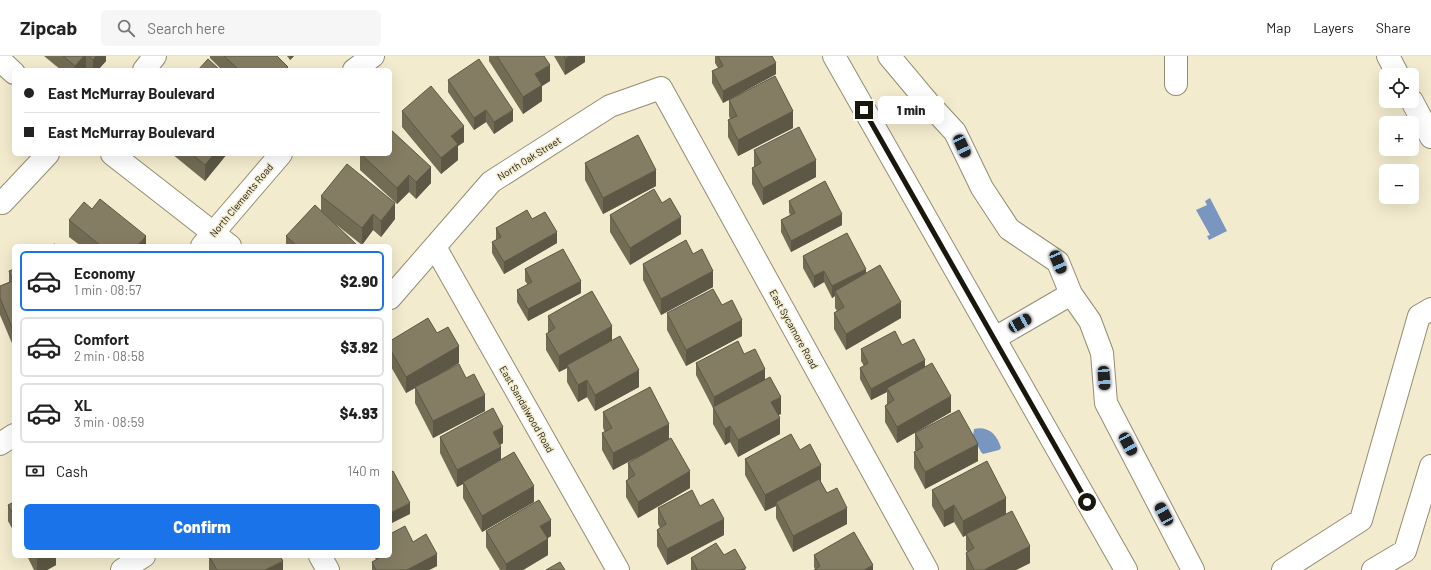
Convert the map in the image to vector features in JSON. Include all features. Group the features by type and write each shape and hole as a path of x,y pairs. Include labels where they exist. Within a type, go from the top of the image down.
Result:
{"street":[{"path":"146,68 155,56"},
{"path":"357,68 373,56"},
{"path":"834,56 1126,570"},
{"path":"888,56 955,132 982,188 1008,229 1058,262 1071,294 1090,321 1102,353 1106,403 1193,570"},
{"path":"1176,56 1176,84"},
{"path":"1388,56 1394,68"},
{"path":"0,60 12,71"},
{"name":"North Oak Street","path":"392,296 491,182 610,106 661,88"},
{"name":"East Sycamore Road","path":"661,88 927,570"},
{"path":"1416,108 1431,137"},
{"path":"2,203 46,156"},
{"path":"114,156 208,239 224,244"},
{"name":"North Clements Road","path":"208,239 278,156"},
{"name":"East Sandalwood Road","path":"435,247 618,570"},
{"path":"994,338 1071,294"},
{"path":"1283,570 1361,520 1419,316 1431,308"},
{"path":"0,444 12,437"},
{"path":"1373,570 1405,551 1431,466"},
{"path":"122,570 141,558"},
{"path":"321,558 328,570"}],"water":[{"path":"1210,198 1227,231 1209,240 1207,236 1210,235 1196,210 1207,205 1205,201"},
{"path":"979,428 991,432 997,439 1001,448 999,450 983,454 973,436 974,429"}],"building":[{"path":"63,56 84,56 75,66"},
{"path":"89,56 96,56 93,60"},
{"path":"224,56 277,56 288,67 287,68 237,68"},
{"path":"497,56 544,56 550,65 535,74 542,85 523,97"},
{"path":"718,56 772,56 776,63 723,91 712,71 723,66"},
{"path":"208,59 218,68 200,68"},
{"path":"479,59 513,110 494,122 486,110 474,118 448,80"},
{"path":"775,76 793,111 738,140 728,120 737,116 729,100"},
{"path":"431,86 464,126 451,136 458,144 441,158 402,111"},
{"path":"799,127 816,160 763,188 752,168 761,163 754,150"},
{"path":"392,131 431,167 416,182 409,175 397,188 363,156 392,156"},
{"path":"638,135 656,170 603,198 585,163"},
{"path":"194,156 212,156 205,165"},
{"path":"347,164 395,203 381,221 373,214 362,228 321,196"},
{"path":"825,181 842,214 791,241 781,220 795,213 789,201"},
{"path":"654,189 662,203 670,198 681,217 630,248 610,215"},
{"path":"100,199 146,236 139,244 99,244 69,220 84,202 92,209"},
{"path":"315,205 356,244 295,244 286,236"},
{"path":"527,210 532,219 545,212 557,232 504,262 492,242 501,237 496,228"},
{"path":"847,233 866,269 832,286 824,271 814,276 803,256"},
{"path":"686,240 693,254 702,249 713,271 661,299 643,264"},
{"path":"563,249 581,281 528,309 517,290 532,282 525,269"},
{"path":"880,265 901,302 846,334 834,313 844,307 835,291"},
{"path":"12,270 12,278 9,271"},
{"path":"12,281 12,327 0,298 0,286"},
{"path":"713,289 722,305 732,300 742,320 686,350 667,313"},
{"path":"592,291 612,326 559,356 546,334 555,328 548,316"},
{"path":"428,318 437,333 448,327 459,346 406,377 392,352 392,340"},
{"path":"895,331 902,345 914,339 925,360 871,389 860,368 868,363 861,349"},
{"path":"620,336 639,370 595,395 587,380 578,385 567,365"},
{"path":"738,341 744,354 755,349 765,369 714,397 696,363"},
{"path":"932,363 951,396 897,427 885,406 894,400 887,388"},
{"path":"459,364 466,378 474,374 485,395 433,421 415,387"},
{"path":"770,377 781,397 771,402 780,418 738,440 730,426 725,429 713,407"},
{"path":"650,387 669,424 613,453 602,433 612,428 603,412"},
{"path":"493,408 503,427 493,432 501,447 457,470 440,437"},
{"path":"959,410 978,444 925,472 914,452 923,447 915,433"},
{"path":"791,434 800,450 810,444 821,465 765,495 745,459"},
{"path":"671,438 690,471 638,502 626,481 635,475 628,463"},
{"path":"514,452 534,486 482,516 463,482"},
{"path":"987,461 1006,498 963,521 954,505 944,511 932,490"},
{"path":"393,471 410,503 392,512"},
{"path":"819,479 827,493 837,488 847,508 793,536 776,502"},
{"path":"692,490 700,506 713,499 724,519 667,549 657,530 666,524 658,508"},
{"path":"539,500 551,520 540,526 548,539 506,564 486,531"},
{"path":"12,503 12,512 8,505"},
{"path":"1012,511 1030,546 984,570 974,570 966,553 974,548 966,534"},
{"path":"405,526 413,542 426,534 437,554 407,570 376,570 372,562 379,558 392,558 392,533"},
{"path":"854,532 873,565 864,570 814,570 820,566 814,555"},
{"path":"716,543 724,555 735,549 746,568 741,570 696,570 697,569 691,558"},
{"path":"210,558 281,558 283,561 265,570 217,570"},
{"path":"560,562 565,570 546,570"}],"route":[{"path":"864,110 1087,502"}]}
